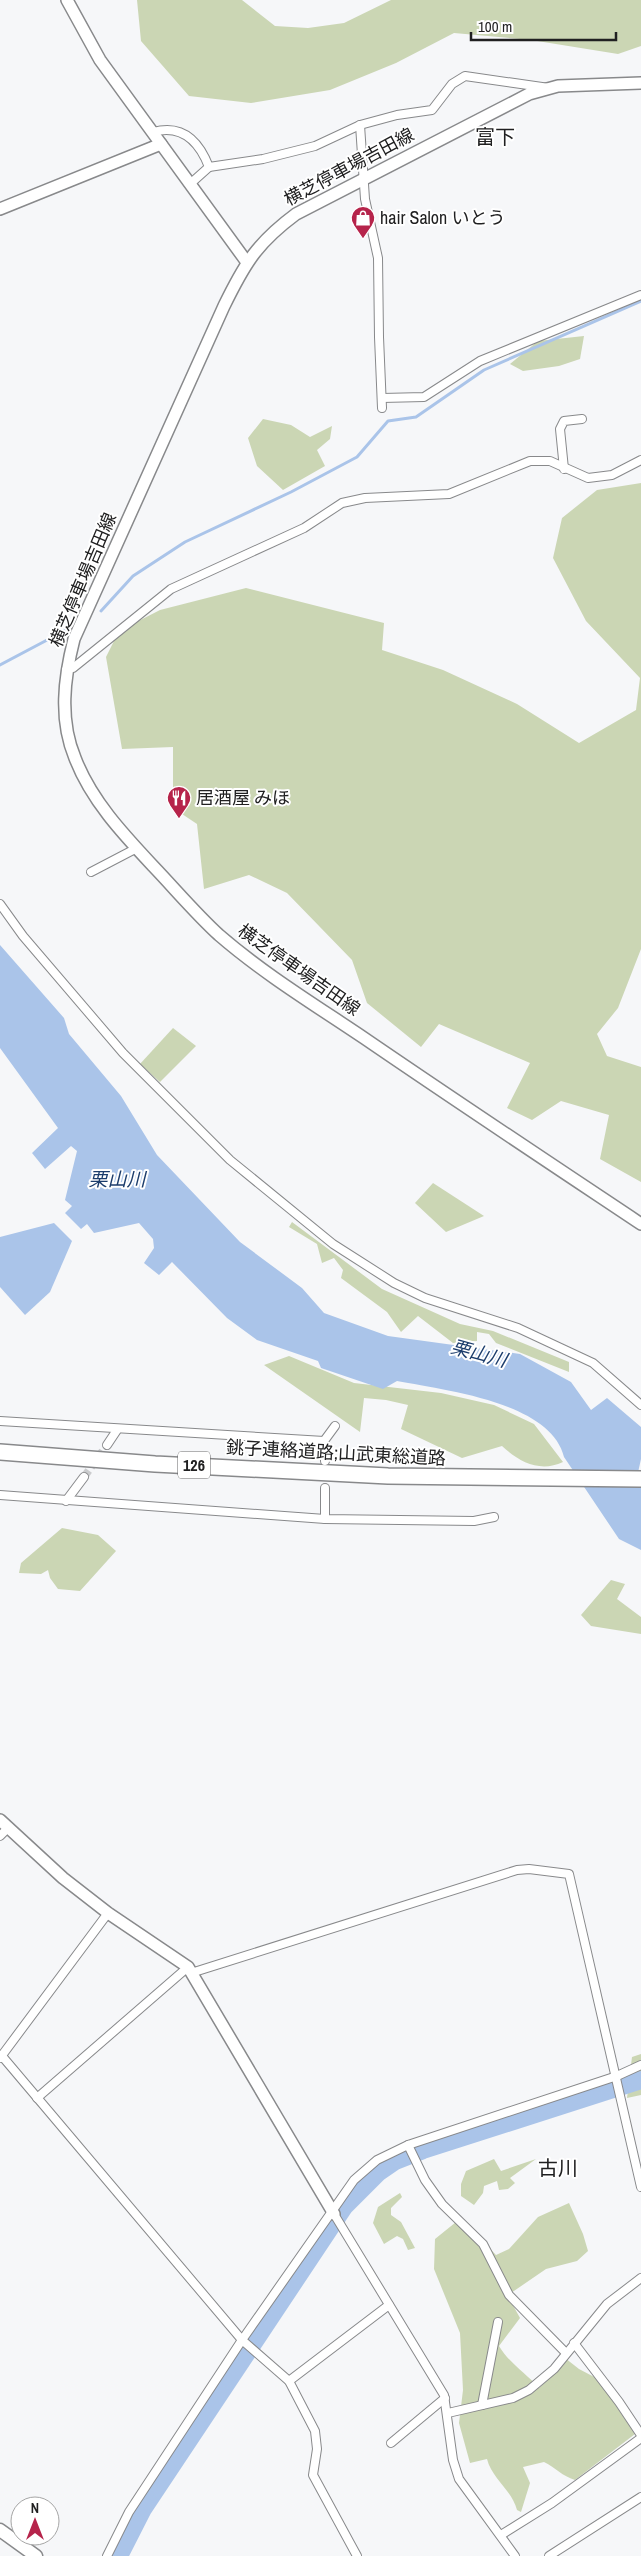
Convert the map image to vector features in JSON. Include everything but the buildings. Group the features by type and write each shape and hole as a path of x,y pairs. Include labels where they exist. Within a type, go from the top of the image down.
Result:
{"highway":[{"name":"銚子連絡道路;山武東総道路","path":"0,1452 155,1464 388,1476 641,1479"}],"main road":[{"path":"71,1 100,60 246,261"},
{"name":"横芝停車場吉田線","path":"641,83 549,88 515,100 296,214 276,228 246,261 74,639 66,670 65,720 73,756 90,791 137,848 218,934 277,981 641,1224"},
{"path":"0,209 161,144"},
{"path":"5,1823 63,1878 108,1913 190,1970 335,2216"},
{"path":"0,2530 36,2556"}],"street":[{"path":"190,184 209,167 263,160 315,146 360,125 397,115 432,110 452,84 466,76 549,88"},
{"path":"360,125 365,199 378,258 378,337 382,408"},
{"path":"153,132 167,128 192,138 203,152 209,167"},
{"path":"382,398 424,397 480,361 641,295"},
{"path":"564,469 560,429 564,421 582,419"},
{"path":"66,670 73,668 171,589 304,528 342,503 365,498 449,494 530,461 550,462 588,478 612,476 641,460"},
{"path":"91,872 137,848"},
{"path":"0,904 23,936 123,1053 230,1160 333,1244 394,1283 425,1298 518,1328 593,1362 641,1405"},
{"path":"0,1421 117,1430 324,1441"},
{"path":"324,1461 324,1441 335,1426"},
{"path":"106,1444 117,1430"},
{"path":"66,1501 84,1477"},
{"path":"325,1488 325,1519"},
{"path":"0,1495 325,1519 434,1522 474,1521 494,1517"},
{"path":"0,1836 5,1823"},
{"path":"37,2098 190,1970 517,1870 529,1869 569,1874 641,2187"},
{"path":"108,1913 1,2057 242,2340 289,2381 315,2431 317,2449 313,2475 357,2556"},
{"path":"107,2556 129,2512 242,2340 335,2216 354,2180 378,2160 408,2145 617,2076 641,2065"},
{"path":"408,2145 425,2180 442,2204 483,2244 509,2294 565,2352"},
{"path":"335,2216 445,2398 453,2460 459,2479 515,2556"},
{"path":"448,2413 513,2398 529,2390 554,2369 565,2352 607,2304 641,2278"},
{"path":"289,2381 389,2305"},
{"path":"482,2405 498,2322"},
{"path":"501,2535 552,2502 641,2436 619,2402 574,2343"},
{"path":"391,2443 445,2398"},
{"path":"549,2556 641,2497"}],"green space":[{"path":"137,0 242,0 275,26 308,28 344,23 391,0 641,0 641,46 618,54 531,40 454,33 396,63 330,90 251,103 189,96 141,41"},
{"path":"584,336 580,359 559,366 523,371 510,364 538,341"},
{"path":"263,419 291,425 310,437 332,426 330,439 317,450 325,466 283,490 257,466 248,438"},
{"path":"641,483 641,949 618,1008 597,1034 607,1056 641,1067 641,1182 600,1159 609,1115 561,1101 532,1120 507,1108 530,1063 439,1024 421,1047 367,1003 352,960 287,893 249,875 204,889 197,824 173,808 173,747 122,749 106,657 119,631 160,610 246,588 384,623 382,650 443,670 517,704 579,743 636,710 640,678 586,621 553,558 562,518 597,490"},
{"path":"173,1028 196,1046 160,1082 140,1064"},
{"path":"433,1183 484,1216 446,1232 415,1203"},
{"path":"292,1222 382,1289 460,1324 493,1331 569,1362 569,1372 496,1343 489,1334 477,1332 477,1341 453,1343 418,1316 401,1332 387,1312 341,1278 343,1270 334,1258 322,1263 317,1244 289,1227"},
{"path":"289,1356 354,1383 441,1393 494,1405 534,1424 563,1462 546,1466 530,1464 515,1457 502,1446 462,1458 401,1429 408,1405 386,1400 364,1398 360,1432 264,1365"},
{"path":"62,1528 98,1535 116,1551 80,1591 58,1589 50,1578 48,1570 41,1574 19,1573 21,1563"},
{"path":"611,1580 625,1584 617,1599 641,1617 641,1634 591,1626 581,1615"},
{"path":"641,2054 641,2095 627,2098 632,2057"},
{"path":"494,2159 501,2171 536,2159 510,2178 515,2183 508,2189 499,2190 497,2181 484,2186 483,2193 474,2205 461,2196 461,2184 466,2171"},
{"path":"400,2193 402,2197 391,2208 391,2215 401,2222 415,2248 408,2250 403,2239 397,2236 384,2244 373,2223 378,2207"},
{"path":"569,2203 583,2234 588,2251 577,2261 546,2269 511,2293 509,2298 520,2318 499,2346 508,2358 539,2388 552,2376 565,2358 579,2369 598,2379 635,2434 575,2480 544,2462 523,2467 530,2483 521,2512 517,2510 511,2496 493,2473 487,2459 470,2463 459,2423 463,2390 460,2333 434,2269 435,2239 461,2218 496,2255 509,2249 538,2217"}],"water":[{"name":"栗山川","path":"0,945 64,1018 69,1034 121,1096 157,1155 240,1242 302,1288 324,1313 388,1336 520,1354 571,1382 591,1410 607,1398 641,1427 641,1459 637,1477 641,1484 641,1550 619,1539 564,1457 555,1438 539,1423 518,1411 467,1394 397,1381 383,1389 321,1368 318,1361 257,1340 227,1318 172,1262 159,1275 144,1263 154,1248 153,1239 139,1223 94,1233 87,1224 81,1229 65,1213 72,1206 65,1200 77,1151 71,1146 45,1169 32,1153 58,1128 0,1048"},
{"path":"54,1223 72,1241 50,1292 25,1315 0,1287 0,1237"}],"waterway":[{"path":"101,611 133,576 185,542 291,492 357,457 388,421 416,417 484,370 641,301"},
{"path":"0,665 66,630"},
{"path":"119,2556 143,2509 344,2207 379,2172 395,2161 423,2150 641,2080"}],"tunnel":[{"path":"84,1477 107,1445"}],"place":[{"name":"hair Salon いとう","path":"363,239"},
{"name":"居酒屋 みほ","path":"179,819"}],"district":[{"name":"富下","path":"495,137"},
{"name":"古川","path":"558,2168"}]}
